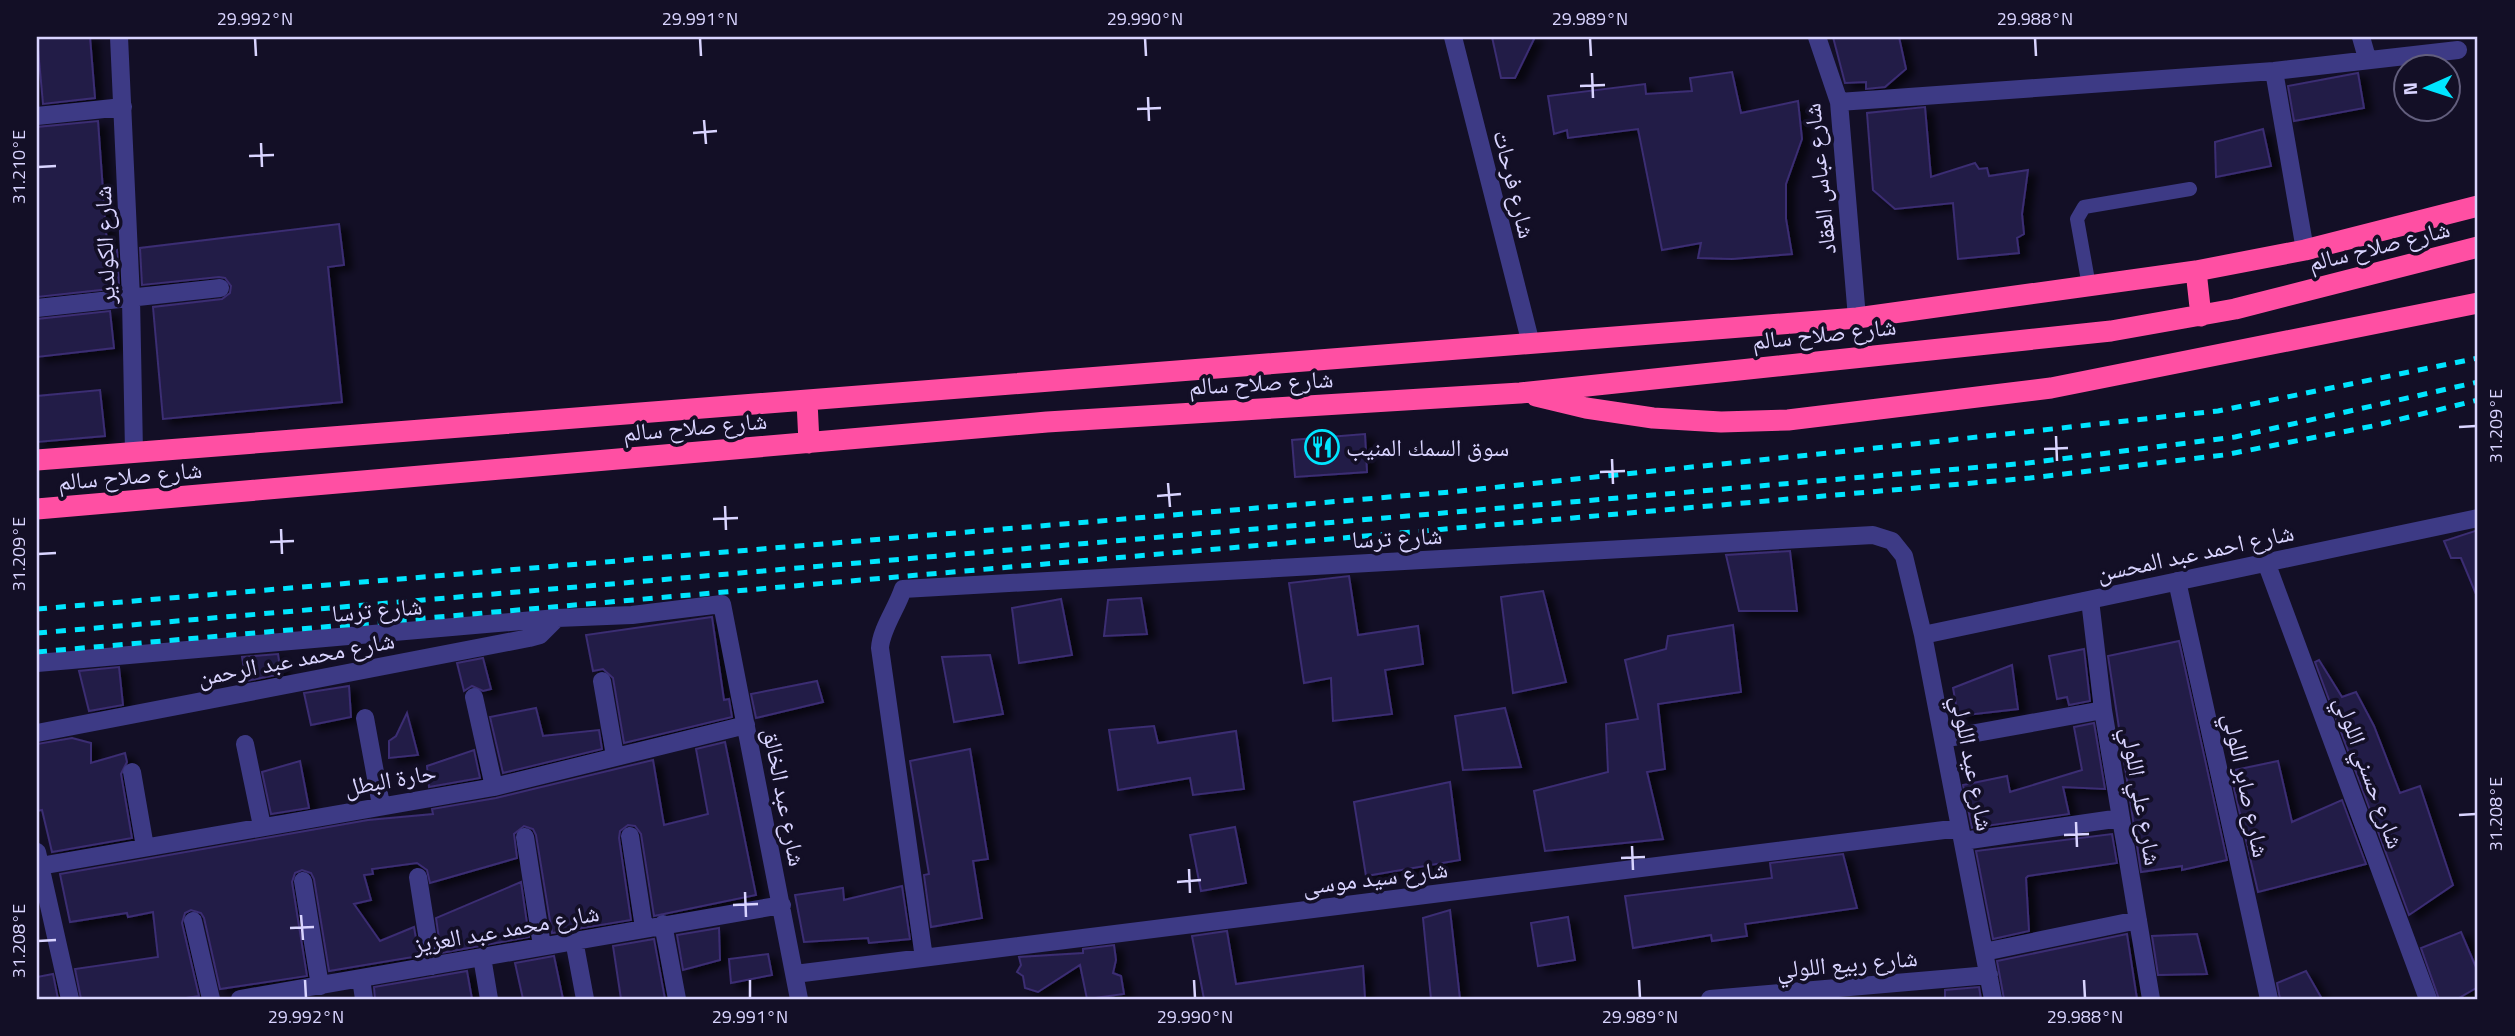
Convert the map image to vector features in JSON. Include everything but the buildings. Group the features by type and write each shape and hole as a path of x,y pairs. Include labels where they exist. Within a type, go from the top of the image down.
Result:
{"highway":[{"name":"شارع صلاح سالم","path":"37,460 1857,318 2196,271 2305,250 2478,206"},
{"name":"شارع صلاح سالم","path":"37,509 1047,422 1520,393 2110,331 2201,316 2478,247"},
{"path":"2196,271 2201,316"},
{"path":"1520,393 1586,408 1653,418 1721,422 1788,420 2051,388 2478,303"},
{"path":"807,401 808,443"}],"street":[{"name":"شارع الكولدير","path":"119,37 131,298 134,452"},
{"name":"شارع فرحات","path":"1453,37 1531,344"},
{"name":"شارع عباس العقاد","path":"1817,37 1839,102 1857,318"},
{"path":"2361,37 2367,58"},
{"path":"1839,102 2274,71 2367,58 2458,50"},
{"path":"2274,71 2305,250"},
{"path":"37,116 123,107"},
{"path":"37,309 219,288"},
{"name":"شارع احمد عبد المحسن","path":"1923,635 2478,518"},
{"name":"شارع ترسا","path":"924,958 880,648 883,631 894,615 903,589 1874,535 1892,541"},
{"name":"شارع عيد اللولي","path":"1892,541 1903,556 1923,635 1993,999"},
{"name":"شارع حسني اللولي","path":"2266,562 2428,999"},
{"name":"شارع صابر اللولي","path":"2177,581 2269,999"},
{"name":"شارع علي اللولي","path":"2090,600 2103,710 2151,999"},
{"name":"شارع ترسا","path":"37,663 557,618 632,615 722,604"},
{"name":"شارع عبد الخالق","path":"722,604 799,999"},
{"name":"شارع محمد عبد الرحمن","path":"37,733 529,638 540,635 557,618"},
{"path":"602,681 615,756"},
{"path":"474,697 494,787"},
{"path":"1943,739 2103,710"},
{"path":"365,718 380,805"},
{"name":"حارة البطل","path":"38,859 145,847 494,787 746,725"},
{"path":"245,744 262,826"},
{"path":"132,772 145,847"},
{"name":"شارع سيد موسى","path":"795,974 2120,818"},
{"path":"630,836 644,928"},
{"path":"525,837 542,946"},
{"path":"38,859 70,999"},
{"path":"418,877 432,967"},
{"path":"303,881 320,986"},
{"name":"شارع محمد عبد العزيز","path":"240,999 287,995 320,986 782,905"},
{"path":"1984,952 2138,920"},
{"path":"193,921 211,999"},
{"path":"663,924 677,999"},
{"path":"574,940 584,999"},
{"path":"482,957 489,999"},
{"name":"شارع ربيع اللولي","path":"1710,999 1989,975"},
{"path":"361,979 364,999"}],"lane":[{"path":"2089,286 2077,219 2084,207 2190,188"}],"railway":[{"path":"37,609 1450,492 2218,411 2478,358"},
{"path":"37,633 2028,463 2235,437 2478,382"},
{"path":"37,652 2030,478 2224,455 2373,426 2478,400"}],"place":[{"name":"سوق السمك المنيب","path":"1322,447"}]}
